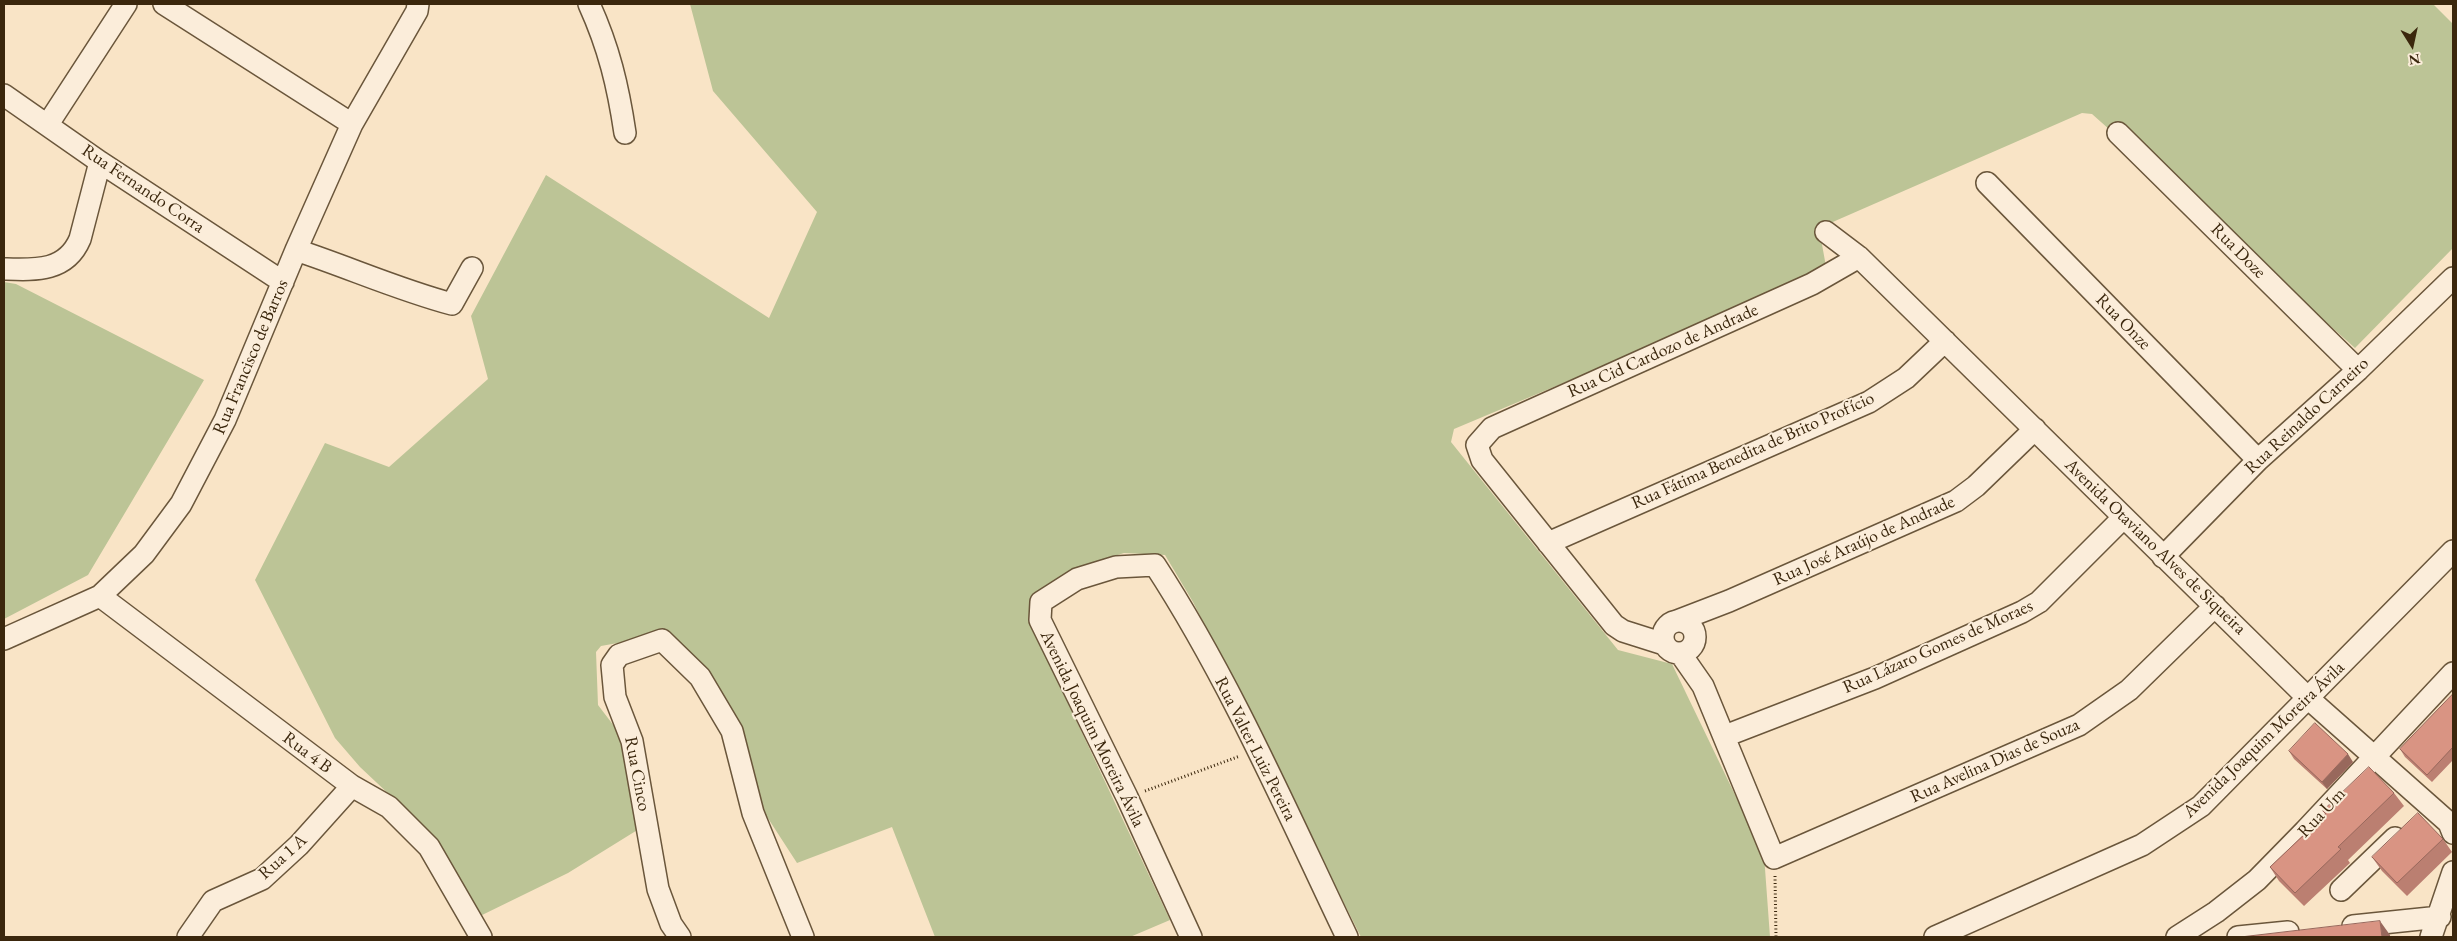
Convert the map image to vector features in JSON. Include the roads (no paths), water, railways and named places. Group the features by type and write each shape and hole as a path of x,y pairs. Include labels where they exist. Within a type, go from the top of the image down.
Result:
{"street":[{"path":"48,124 126,4"},
{"path":"164,4 352,124"},
{"name":"Rua Francisco de Barros","path":"4,639 100,596 144,554 181,504 225,420 296,250 352,124 417,11 418,4"},
{"path":"589,4 601,31 618,85 625,133"},
{"name":"Rua Fernando Corra","path":"4,95 100,162 283,282"},
{"path":"4,110 28,112"},
{"name":"Rua Doze","path":"2118,133 2358,370"},
{"path":"4,270 32,270 50,267 63,261 75,251 80,239 100,162"},
{"name":"Rua Onze","path":"1987,183 2258,460"},
{"name":"Avenida Otaviano Alves de Siqueira","path":"1826,232 1858,257 2163,557 2309,698 2374,756 2418,816 2449,823 2453,833"},
{"path":"296,250 355,270 415,294 452,304 472,268"},
{"name":"Rua Cid Cardozo de Andrade","path":"1548,543 1482,460 1477,445 1481,438 1492,428 1812,284 1858,257"},
{"name":"Rua Reinaldo Carneiro","path":"2163,557 2258,460 2358,370 2453,278"},
{"name":"Rua Fátima Benedita de Brito Profício","path":"1548,543 1869,402 1906,378 1945,341"},
{"name":"Rua José Araújo de Andrade","path":"1679,637 1730,601 1956,501 1976,486 2035,429"},
{"name":"Rua Lázaro Gomes de Moraes","path":"1725,736 1875,678 2022,612 2039,602 2123,518"},
{"path":"1548,543 1614,625 1623,631 1637,635 1679,637 1725,736"},
{"name":"Avenida Joaquim Moreira Ávila","path":"1935,937 2142,845 2201,806 2453,551"},
{"name":"Avenida Joaquim Moreira Ávila","path":"1155,565 1116,567 1077,579 1041,602 1040,620 1054,653 1127,797 1191,937"},
{"name":"Rua Valter Luiz Pereira","path":"1155,565 1181,604 1257,750 1347,937"},
{"name":"Rua 4 B","path":"100,596 352,786 389,806 429,847 482,937"},
{"name":"Rua Avelina Dias de Souza","path":"1725,736 1774,858 2079,725 2129,690 2215,606"},
{"name":"Rua Cinco","path":"680,937 671,924 658,889 632,741 615,697 612,666 619,655 662,640 700,677 732,732 753,813 803,937"},
{"name":"Rua Um","path":"2177,937 2216,912 2256,880 2306,831 2453,673"},
{"name":"Rua 1 A","path":"188,937 213,901 262,879 299,845 352,786"},
{"path":"2341,890 2418,816"},
{"path":"2431,937 2440,917 2453,872"},
{"path":"2334,928 2440,917"},
{"path":"2238,937 2305,930"}]}
